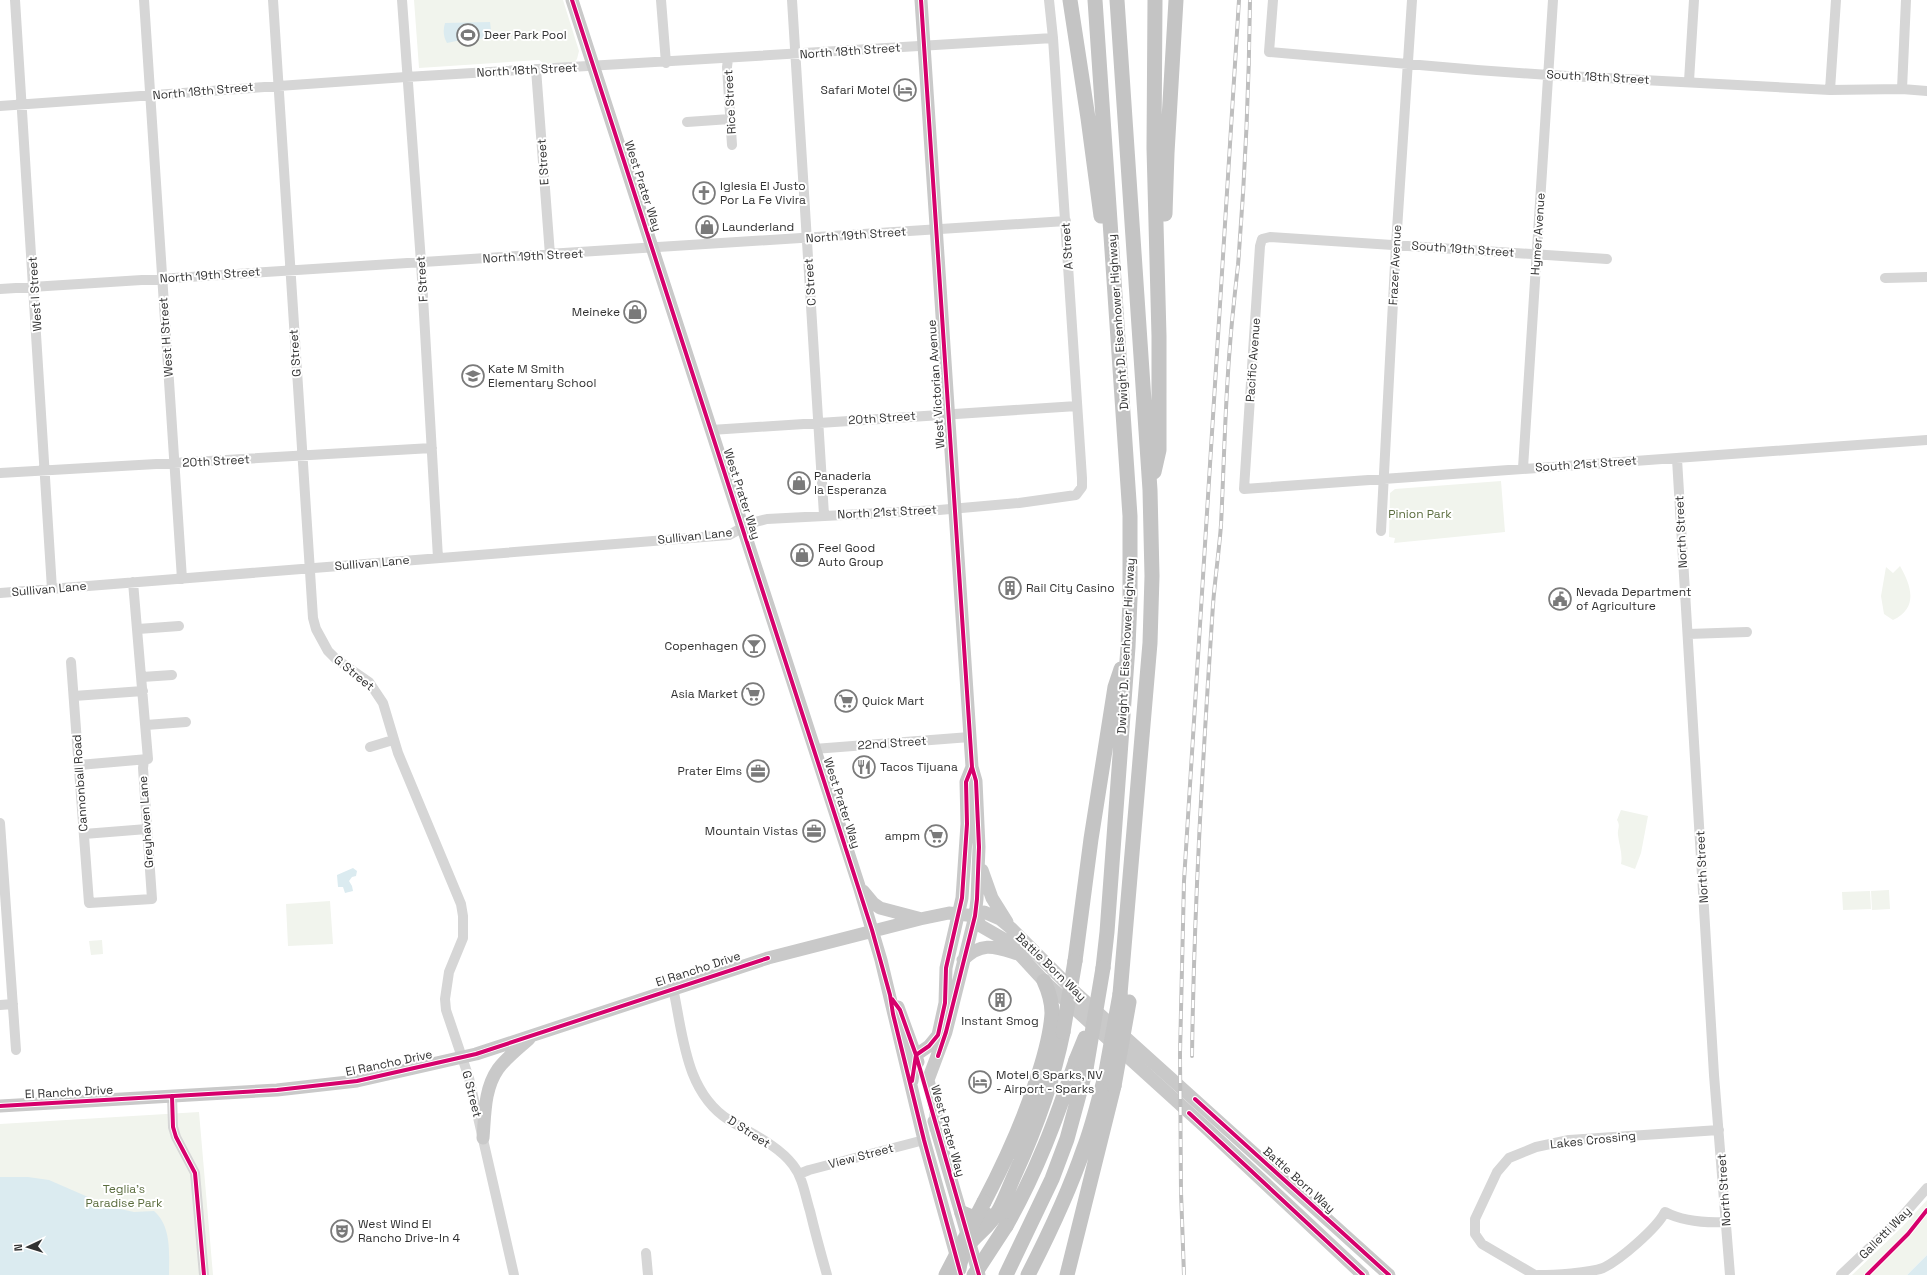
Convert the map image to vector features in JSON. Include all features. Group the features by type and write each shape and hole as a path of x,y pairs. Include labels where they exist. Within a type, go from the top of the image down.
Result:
{"highway":[{"path":"1070,0 1091,139 1102,226 1115,281"},
{"name":"Dwight D. Eisenhower Highway","path":"1006,1275 1052,1179 1066,1140 1081,1064 1096,1014 1107,932 1128,647 1130,516 1095,0"},
{"name":"Dwight D. Eisenhower Highway","path":"1028,1275 1050,1232 1070,1187 1109,1081 1124,998 1129,903 1150,643 1152,576 1150,490 1117,0"},
{"path":"1150,490 1159,450 1158,266 1153,117 1155,0"},
{"path":"1158,266 1164,243 1167,153 1176,0"},
{"path":"955,1273 961,1257 970,1241 989,1225 1007,1192 1041,1114 1053,1077 1063,1032 1075,961 1091,839 1115,687 1128,647"},
{"path":"955,1273 984,1202 1020,1128 1044,1056 1052,1013 1051,996 1044,981"},
{"path":"974,1275 1006,1226 1037,1167 1081,1064"},
{"path":"1067,1275 1109,1081"},
{"path":"962,1213 974,1218 986,1216 994,1210 1007,1192"}],"main road":[{"name":"West Prater Way","path":"572,0 859,886 890,996 955,1273"},
{"name":"West Victorian Avenue","path":"916,1055 929,1046 938,1035 946,1003 946,968 967,914 980,862 976,781 972,767 921,0"},
{"name":"West Victorian Avenue","path":"936,1129 936,1112 928,1080 946,1032 963,960 967,914 966,782 972,767"},
{"path":"980,862 992,898 1012,929"},
{"path":"859,886 873,903 880,908 920,919"},
{"name":"Battle Born Way","path":"967,914 984,912 1000,919 1012,929 1075,992 1389,1275"},
{"name":"El Rancho Drive","path":"0,1106 316,1087 394,1074 463,1057 532,1036 761,960 872,930 920,919 948,913 967,914"},
{"name":"Battle Born Way","path":"967,914 981,926 1007,941 1044,981 1205,1127 1363,1275"},
{"path":"963,960 971,952 987,947 996,947 1018,954"},
{"name":"West Prater Way","path":"890,996 900,1010 916,1055 979,1275"},
{"path":"483,1138 488,1093 494,1076 501,1065 532,1036"},
{"path":"911,1087 916,1055"}],"street":[{"name":"West I Street","path":"16,0 52,589"},
{"name":"West H Street","path":"144,0 182,578"},
{"name":"G Street","path":"273,0 277,86 313,618 321,640 336,659 360,674 377,691 383,703 393,740 461,904 463,916 463,938 449,972 445,999 448,1017 470,1078 514,1275"},
{"name":"F Street","path":"402,0 406,77 421,262 438,558"},
{"path":"662,0 666,63"},
{"name":"C Street","path":"792,0 824,515"},
{"name":"A Street","path":"1049,0 1066,222 1082,478 1080,492"},
{"name":"South 18th Street","path":"1273,0 1269,52 1408,65 1549,75 1689,81 1830,90 1902,89 1927,91"},
{"name":"Frazer Avenue","path":"1381,531 1382,480 1412,0"},
{"name":"Hymer Avenue","path":"1523,468 1553,0"},
{"path":"1689,81 1694,0"},
{"path":"1830,90 1836,0"},
{"path":"1902,89 1906,0"},
{"name":"North 18th Street","path":"0,106 406,77 666,63 1053,38"},
{"name":"Rice Street","path":"728,58 732,145"},
{"name":"E Street","path":"536,69 550,255"},
{"path":"687,122 730,119"},
{"name":"North 19th Street","path":"0,289 289,269 550,255 1066,222"},
{"name":"South 19th Street","path":"1270,237 1608,259"},
{"name":"Pacific Avenue","path":"1244,488 1260,246 1262,239 1270,237"},
{"path":"1885,278 1927,277"},
{"name":"20th Street","path":"711,430 1077,406"},
{"name":"South 21st Street","path":"1244,488 1382,480 1523,468 1677,459 1927,440"},
{"name":"20th Street","path":"0,473 432,448"},
{"name":"North Street","path":"1677,459 1719,1130 1730,1275"},
{"name":"North 21st Street","path":"743,529 751,523 767,519 955,508 1071,497 1080,492"},
{"name":"Sullivan Lane","path":"0,593 729,535 743,529"},
{"name":"Greyhaven Lane","path":"89,903 152,898 143,768 144,760 148,759 146,725 133,582"},
{"path":"138,629 179,626"},
{"path":"1688,634 1747,632"},
{"name":"Cannonball Road","path":"71,662 89,903"},
{"path":"142,677 172,675"},
{"path":"74,696 143,691"},
{"path":"146,725 186,722"},
{"name":"22nd Street","path":"814,749 970,737"},
{"path":"370,747 393,740"},
{"path":"79,765 144,760"},
{"path":"0,824 16,1050"},
{"path":"84,834 147,829"},
{"name":"D Street","path":"674,988 689,1062 699,1089 707,1101 718,1112 786,1157 799,1174 827,1275"},
{"path":"0,1005 13,1004"},
{"path":"172,1096 173,1127 176,1137 195,1173 204,1275"},
{"name":"Lakes Crossing","path":"1719,1130 1569,1140 1536,1147 1508,1158 1497,1172 1475,1219 1475,1234 1482,1244 1537,1275 1562,1274 1602,1268 1621,1256 1660,1221 1665,1212 1672,1216 1696,1222 1726,1222"},
{"name":"View Street","path":"799,1174 809,1170 924,1140"},
{"name":"Galletti Way","path":"1841,1275 1900,1220 1927,1188"},
{"path":"646,1253 648,1275"}],"green space":[{"path":"414,0 563,0 579,51 577,59 573,64 549,67 539,60 419,68"},
{"name":"Pinion Park","path":"1501,481 1505,532 1394,543 1395,538 1389,537 1390,493 1395,489"},
{"path":"1900,566 1909,588 1910,603 1901,615 1893,620 1884,614 1881,596 1886,567 1893,573"},
{"path":"1621,810 1648,816 1641,853 1635,869 1621,864 1621,853 1618,839 1619,824 1617,820"},
{"path":"1889,890 1890,909 1872,910 1871,891"},
{"path":"1870,891 1871,909 1843,910 1842,892"},
{"path":"330,901 333,944 288,946 286,904"},
{"path":"102,940 103,954 91,955 89,941"},
{"name":"Teglia's Paradise Park","path":"199,1112 213,1275 0,1275 0,1124"},
{"path":"1927,1200 1927,1255 1907,1275 1852,1275 1902,1227"}],"shaded area":[{"name":"Deer Park Pool","path":"490,22 492,38 461,40 447,43 444,31 445,23"},
{"path":"353,868 357,871 356,876 352,877 349,881 353,891 345,893 343,887 338,887 337,875"},
{"path":"0,1177 28,1177 49,1180 111,1207 134,1212 154,1211 160,1217 167,1232 169,1249 169,1275 0,1275"},
{"path":"1927,1255 1927,1275 1907,1275"}],"railway":[{"path":"1184,1275 1181,1192 1180,1054 1184,881 1239,0"},
{"path":"1192,1056 1202,774 1213,605 1221,525 1228,368 1243,199 1248,100 1250,0"}],"cycle path":[{"path":"572,0 872,930 890,995 893,1014 924,1140 961,1275"},
{"path":"921,0 972,767 976,781 979,847 975,916 946,1032 938,1056"},
{"path":"912,1081 916,1055 929,1046 938,1035 945,1003 946,968 962,898 967,824 966,782 972,767"},
{"path":"0,1106 277,1090 357,1081 476,1054 768,958"},
{"path":"892,999 900,1010 916,1055 979,1275"},
{"path":"172,1096 173,1127 176,1137 195,1173 204,1275"},
{"path":"1195,1099 1389,1275"},
{"path":"1189,1113 1363,1275"},
{"path":"1867,1275 1908,1234 1927,1210"}],"place":[{"name":"Deer Park Pool","path":"468,35"},
{"name":"Safari Motel","path":"905,90"},
{"name":"Iglesia El Justo Por La Fe Vivira","path":"704,193"},
{"name":"Launderland","path":"707,227"},
{"name":"Meineke","path":"635,312"},
{"name":"Kate M Smith Elementary School","path":"473,376"},
{"name":"Panaderia la Esperanza","path":"799,483"},
{"name":"Feel Good Auto Group","path":"802,555"},
{"name":"Rail City Casino","path":"1010,588"},
{"name":"Nevada Department of Agriculture","path":"1560,599"},
{"name":"Copenhagen","path":"754,646"},
{"name":"Asia Market","path":"753,694"},
{"name":"Quick Mart","path":"846,701"},
{"name":"Tacos Tijuana","path":"864,767"},
{"name":"Prater Elms","path":"758,771"},
{"name":"Mountain Vistas","path":"814,831"},
{"name":"ampm","path":"936,836"},
{"name":"Instant Smog","path":"1000,1000"},
{"name":"Motel 6 Sparks, NV - Airport - Sparks","path":"980,1082"},
{"name":"West Wind El Rancho Drive-In 4","path":"342,1231"}]}
